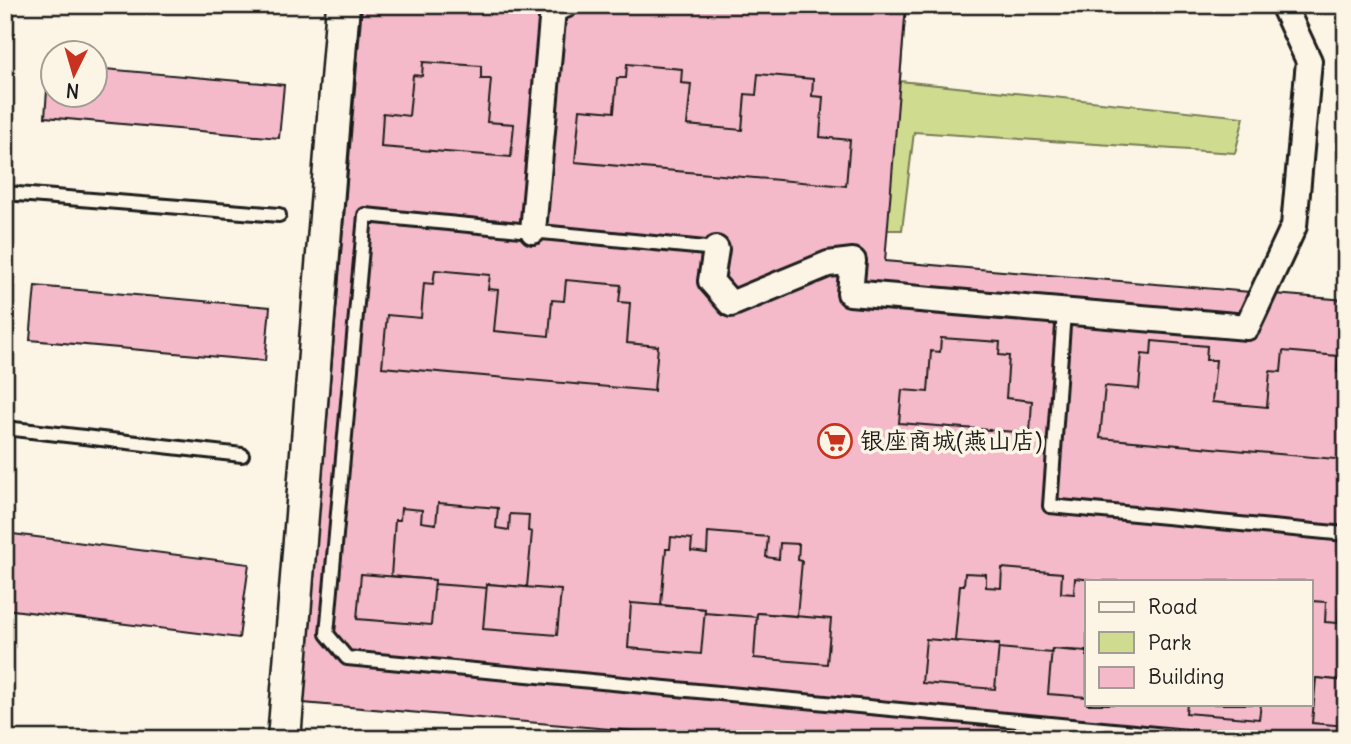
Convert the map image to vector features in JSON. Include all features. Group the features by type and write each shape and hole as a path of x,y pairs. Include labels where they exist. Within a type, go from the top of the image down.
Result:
{"street":[{"path":"284,739 343,5"},
{"path":"533,231 553,9 565,5"},
{"path":"716,249 711,281 731,304 828,264 853,261 850,293 1247,327 1294,226 1309,61 1283,5"}],"lane":[{"path":"5,192 279,215"},
{"path":"716,249 365,215 327,634 347,658 1209,739"},
{"path":"1065,312 1050,506 1346,534"},
{"path":"5,428 243,454"}],"green space":[{"path":"840,5 906,5 900,81 1244,117 1235,153 914,132 902,230 887,230"}],"building":[{"name":"银座商城(燕山店)","path":"362,5 906,5 885,261 1346,300 1346,739 729,739 303,703"},
{"path":"423,62 481,66 481,79 491,79 487,122 514,124 511,157 381,147 383,113 409,116 413,75 422,76"},
{"path":"627,64 682,69 681,83 691,84 687,125 742,130 745,94 756,95 758,74 813,79 812,96 823,97 820,137 850,140 846,186 575,162 580,109 614,112 617,78 626,78"},
{"path":"108,69 284,85 279,138 45,117 46,108 108,108"},
{"path":"435,270 490,275 488,289 498,290 494,331 549,336 552,300 564,301 566,280 621,285 619,302 630,303 627,343 658,346 654,391 382,367 387,315 421,318 424,283 433,284"},
{"path":"35,286 270,307 265,361 30,340"},
{"path":"941,338 1000,342 999,355 1009,356 1006,398 1032,401 1030,433 899,423 902,390 928,392 931,351 940,352"},
{"path":"1152,341 1207,346 1206,360 1216,360 1212,402 1267,407 1270,371 1281,372 1283,351 1338,356 1337,372 1346,373 1346,460 1100,438 1105,386 1139,389 1142,354 1151,355"},
{"path":"438,503 498,508 496,528 509,530 510,514 529,515 528,531 532,532 527,587 487,584 487,588 434,584 434,580 391,576 395,520 400,520 401,508 422,510 421,522 436,524"},
{"path":"708,532 768,537 766,557 779,559 780,543 799,544 798,560 802,561 797,616 757,613 757,617 704,613 704,609 661,605 666,549 670,549 671,537 692,539 691,551 707,553"},
{"path":"5,533 249,564 239,638 5,609"},
{"path":"1002,568 1062,573 1061,593 1074,594 1075,578 1093,580 1085,580 1085,651 1052,649 1051,653 999,648 999,644 955,641 960,585 964,585 965,573 986,574 986,587 1001,588"},
{"path":"361,574 435,580 431,625 357,619"},
{"path":"487,584 561,590 557,635 483,629"},
{"path":"1312,601 1326,602 1325,622 1338,623 1339,608 1346,608 1346,681 1316,678 1315,682 1312,682"},
{"path":"631,603 705,609 701,654 628,648"},
{"path":"757,613 831,619 827,664 754,658"},
{"path":"926,639 999,645 995,689 922,683"},
{"path":"1052,649 1085,652 1085,697 1048,694"},
{"path":"1316,678 1346,681 1346,726 1312,723"},
{"path":"1187,706 1261,706 1259,719 1186,713"}],"place":[{"name":"银座商城(燕山店)","path":"835,441"}]}
